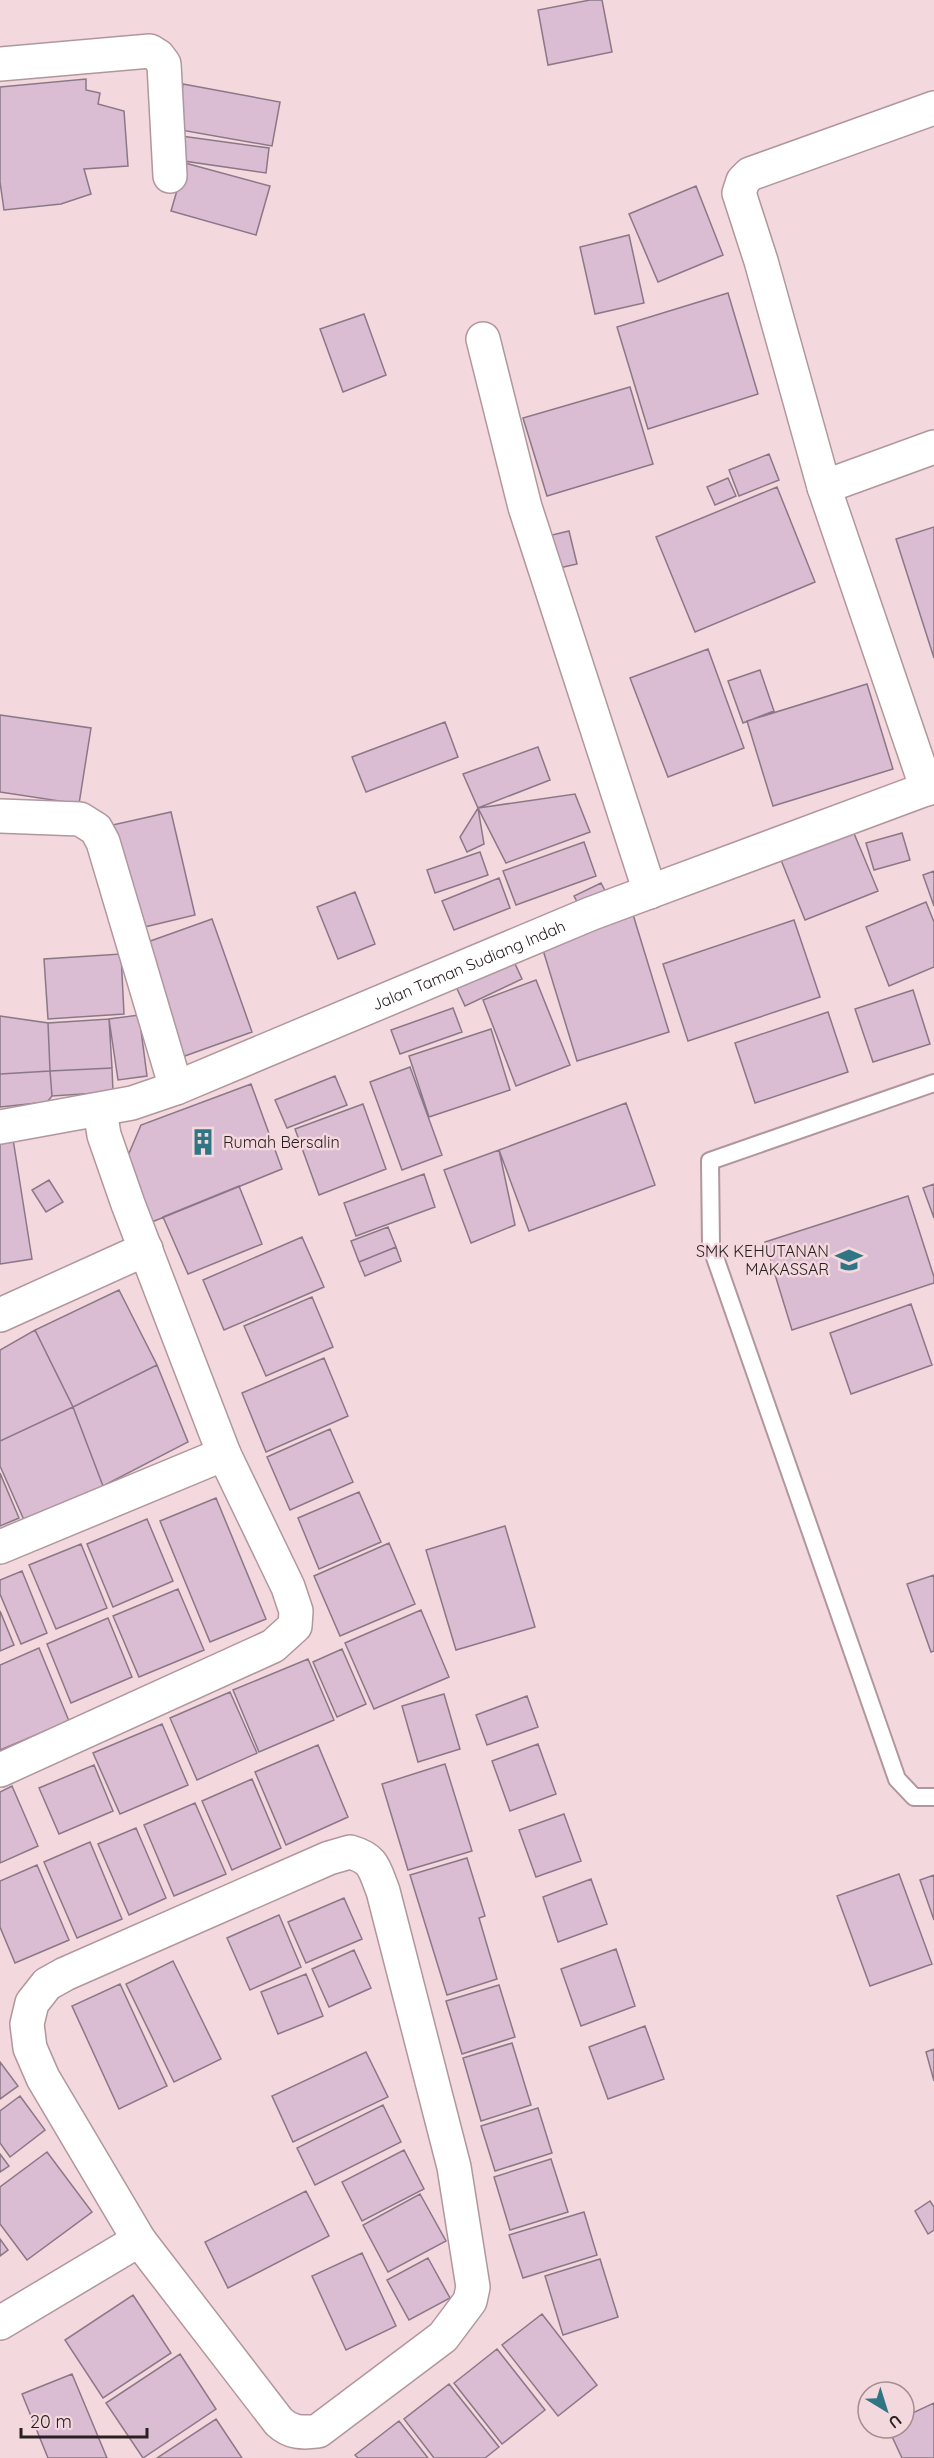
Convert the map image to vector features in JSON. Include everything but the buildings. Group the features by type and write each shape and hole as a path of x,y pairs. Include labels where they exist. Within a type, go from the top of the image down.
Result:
{"street":[{"path":"0,64 150,51 158,56 164,64 170,176"},
{"path":"931,787 824,487 761,261 739,193 743,181 750,174 934,108"},
{"path":"483,339 525,507 650,892"},
{"path":"824,487 934,447"},
{"name":"Jalan Taman Sudiang Indah","path":"0,1127 132,1103 176,1088 524,942 650,892 931,787"},
{"path":"0,816 80,819 96,829 103,842 176,1088"},
{"path":"0,1770 273,1646 295,1626 296,1611 288,1587 224,1454 128,1204 104,1135 100,1110"},
{"path":"0,1315 146,1249"},
{"path":"0,1547 224,1454"},
{"path":"350,1852 365,1856 374,1868 383,1891 454,2167 473,2287 470,2301 443,2337 318,2431 304,2433 288,2430 279,2422 139,2240 43,2078 30,2048 27,2024 32,2003 47,1984 65,1974 329,1858 350,1852"},
{"path":"0,2324 139,2240"}],"lane":[{"path":"934,1083 711,1161 711,1246 897,1779 914,1797 934,1797"}],"place":[{"name":"Rumah Bersalin","path":"203,1142"},
{"name":"SMK KEHUTANAN MAKASSAR","path":"849,1260"}]}
